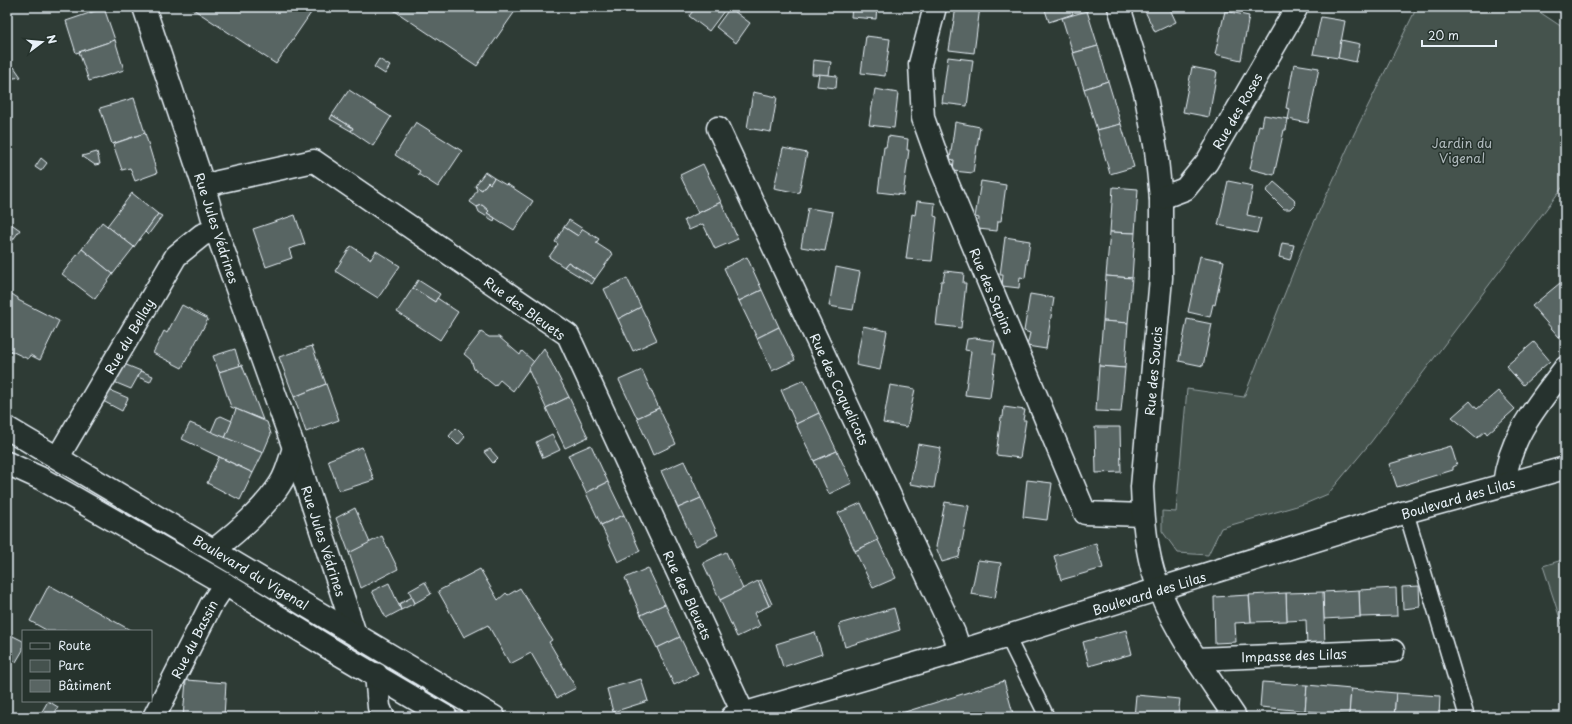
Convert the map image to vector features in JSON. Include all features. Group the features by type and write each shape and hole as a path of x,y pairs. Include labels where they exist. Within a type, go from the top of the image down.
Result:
{"street":[{"name":"Rue Jules Védrines","path":"144,7 204,187 216,230 294,448 355,634"},
{"name":"Rue des Sapins","path":"935,7 920,64 923,118 941,168 1085,514 1143,515"},
{"name":"Rue des Soucis","path":"1120,7 1145,92 1156,150 1161,198 1161,278 1142,486 1143,515 1153,571 1165,601 1196,658 1235,717"},
{"name":"Rue des Roses","path":"1161,198 1185,189 1207,162 1297,7"},
{"name":"Rue des Coquelicots","path":"718,128 954,633 960,651"},
{"name":"Rue des Bleuets","path":"204,187 218,182 314,161 568,335 738,715"},
{"name":"Rue du Bellay","path":"58,457 176,256 202,235 216,230"},
{"path":"1504,484 1509,456 1523,426 1565,368"},
{"name":"Boulevard du Vigenal","path":"7,428 494,717"},
{"name":"Rue Jules Védrines","path":"214,550 236,532 261,508 281,483 294,448"},
{"name":"Boulevard du Vigenal","path":"7,463 40,478 225,584 446,717"},
{"name":"Boulevard des Lilas","path":"738,715 960,651 1406,512 1565,468"},
{"name":"Rue du Bassin","path":"154,717 211,605 225,584"},
{"name":"Impasse des Lilas","path":"1196,658 1393,651"},
{"path":"376,674 379,707 383,717"}],"lane":[{"path":"1406,512 1466,717"},
{"path":"1007,636 1047,717"}],"green space":[{"name":"Jardin du Vigenal","path":"1417,7 1532,7 1565,29 1565,184 1371,442 1328,494 1307,503 1221,528 1208,555 1178,553 1162,531 1162,511 1176,512 1187,389 1244,397 1303,247 1354,134"},
{"path":"1565,559 1565,634 1543,566"}],"building":[{"path":"190,7 315,7 276,64"},
{"path":"389,7 518,7 477,66"},
{"path":"696,7 727,7 709,31 689,16"},
{"path":"852,7 877,7 876,19 851,17"},
{"path":"956,7 980,7 974,53 949,50"},
{"path":"1044,7 1071,7 1073,14 1049,22"},
{"path":"1143,7 1169,7 1176,22 1155,32"},
{"path":"104,8 115,40 76,53 66,21"},
{"path":"730,8 750,23 736,43 716,27"},
{"path":"1087,11 1098,46 1073,53 1062,18"},
{"path":"1225,11 1249,16 1241,60 1215,54"},
{"path":"1321,17 1345,21 1338,58 1313,54"},
{"path":"866,36 890,39 885,76 861,73"},
{"path":"115,40 124,70 89,81 79,52"},
{"path":"1341,40 1360,44 1356,62 1338,58"},
{"path":"1098,46 1108,81 1084,89 1073,53"},
{"path":"948,57 973,60 967,106 942,103"},
{"path":"379,59 390,66 385,74 374,67"},
{"path":"813,60 831,62 829,75 812,74"},
{"path":"1294,64 1319,68 1308,123 1288,119 1290,109 1286,108"},
{"path":"14,67 21,77 7,79 7,68"},
{"path":"1192,67 1217,72 1209,117 1183,112"},
{"path":"819,74 837,76 836,88 817,86"},
{"path":"1108,81 1121,124 1097,130 1084,89"},
{"path":"875,89 898,93 894,128 869,125"},
{"path":"349,90 391,117 373,146 351,131 353,128 332,115"},
{"path":"753,92 777,97 771,132 747,128"},
{"path":"134,98 145,133 112,144 100,108"},
{"path":"332,115 353,128 351,131 330,119"},
{"path":"1264,115 1288,119 1286,130 1284,130 1274,175 1250,169 1259,125 1262,126"},
{"path":"416,122 462,151 438,187 418,174 420,171 395,155"},
{"path":"955,122 980,127 973,173 953,171 954,160 950,159"},
{"path":"1121,124 1134,167 1110,174 1097,130"},
{"path":"145,133 157,173 135,181 130,168 122,170 113,144"},
{"path":"888,136 908,139 907,150 909,150 903,195 878,192 884,147 886,147"},
{"path":"783,148 807,153 799,193 774,188"},
{"path":"97,152 100,164 95,165 82,156"},
{"path":"41,158 47,163 41,171 35,167"},
{"path":"703,164 721,202 698,213 680,175"},
{"path":"485,172 494,178 490,184 488,182 482,190 475,186"},
{"path":"494,178 506,185 507,184 533,201 514,230 487,213 489,211 482,205 477,207 470,202 477,190 475,186 482,190 488,182 490,184"},
{"path":"981,181 1006,185 1001,221 998,221 997,231 978,229 979,218 975,217"},
{"path":"1228,181 1253,186 1247,215 1261,218 1257,233 1218,225"},
{"path":"1274,182 1294,199 1295,204 1290,209 1284,209 1266,191"},
{"path":"1113,187 1138,189 1135,233 1110,232"},
{"path":"132,193 158,214 134,247 107,226"},
{"path":"917,201 935,203 934,216 937,217 932,261 906,259 912,214 915,215"},
{"path":"721,202 738,239 715,249 703,224 689,230 684,220"},
{"path":"482,205 489,211 487,213 495,218 494,221 479,212 477,207"},
{"path":"808,208 833,212 825,251 801,247"},
{"path":"158,214 162,216 148,235 145,232"},
{"path":"295,215 305,244 289,249 292,258 266,267 253,229"},
{"path":"569,220 583,229 578,236 564,227"},
{"path":"7,221 20,230 7,248"},
{"path":"102,222 134,247 113,274 82,249"},
{"path":"564,227 578,236 583,229 599,239 596,243 613,254 595,279 568,262 564,267 549,257 558,244 555,242"},
{"path":"1110,232 1135,233 1132,278 1106,276"},
{"path":"1005,237 1030,241 1025,278 1020,277 1019,288 1002,286 1003,275 1000,275"},
{"path":"1282,243 1294,245 1290,260 1279,257"},
{"path":"351,246 371,259 376,251 400,266 378,298 335,271"},
{"path":"82,249 113,274 95,299 62,274"},
{"path":"1200,256 1224,261 1215,305 1213,304 1210,317 1188,312"},
{"path":"747,257 762,290 739,301 724,268"},
{"path":"568,262 595,279 592,284 564,267"},
{"path":"836,267 860,272 853,310 829,306"},
{"path":"945,271 964,273 963,283 966,283 961,328 936,325 941,281 943,281"},
{"path":"1106,276 1132,278 1128,323 1103,321"},
{"path":"627,278 641,307 618,319 604,289"},
{"path":"418,280 440,294 435,302 413,288"},
{"path":"1560,283 1565,289 1565,332 1559,337 1532,306"},
{"path":"413,288 435,302 437,298 458,312 440,340 397,312"},
{"path":"762,290 779,327 757,338 739,301"},
{"path":"7,291 18,298 18,300 59,321 40,360 30,355 28,359 7,349"},
{"path":"1030,294 1054,298 1046,349 1027,346 1030,333 1024,331"},
{"path":"182,305 208,319 182,368 153,353 164,331 167,333"},
{"path":"641,307 657,340 633,351 618,319"},
{"path":"1187,319 1212,324 1203,366 1179,361"},
{"path":"1103,321 1128,323 1125,368 1099,366"},
{"path":"863,326 887,331 880,370 856,365"},
{"path":"779,327 795,360 772,371 757,338"},
{"path":"481,332 489,337 499,337 520,355 522,351 534,362 513,391 500,380 495,386 474,369 471,360 464,354"},
{"path":"975,338 995,341 993,354 996,354 990,398 965,395 971,351 965,350 967,339"},
{"path":"1534,342 1550,361 1523,385 1506,366"},
{"path":"312,346 326,384 294,397 279,357"},
{"path":"544,348 569,397 546,408 528,369"},
{"path":"235,349 240,366 219,372 213,356"},
{"path":"124,364 141,371 131,389 114,382"},
{"path":"242,365 263,420 231,407 219,372"},
{"path":"1099,366 1125,368 1121,412 1096,411"},
{"path":"642,370 659,408 637,418 619,380"},
{"path":"141,371 153,376 150,382 138,377"},
{"path":"804,380 819,413 796,424 781,390"},
{"path":"326,384 339,420 306,432 294,397"},
{"path":"890,385 915,389 907,427 883,423"},
{"path":"109,390 128,398 122,411 103,401"},
{"path":"1498,391 1515,409 1487,434 1485,431 1477,438 1452,417 1470,401 1477,409"},
{"path":"569,397 588,437 565,448 546,408"},
{"path":"1004,407 1025,410 1023,420 1026,420 1020,458 996,455 1001,417 1003,417"},
{"path":"659,408 676,444 653,455 637,418"},
{"path":"236,409 267,422 271,434 263,453 225,438"},
{"path":"819,413 837,451 814,461 796,424"},
{"path":"221,416 232,421 225,438 211,432 217,418"},
{"path":"190,423 263,453 253,473 182,439"},
{"path":"1095,427 1120,427 1121,472 1096,473"},
{"path":"456,428 465,437 458,445 449,436"},
{"path":"552,434 560,450 543,458 536,442"},
{"path":"918,444 941,448 934,488 910,484"},
{"path":"591,445 608,482 586,493 568,455"},
{"path":"1451,446 1457,465 1453,467 1453,470 1397,487 1389,464"},
{"path":"362,447 374,480 339,491 328,460"},
{"path":"490,449 498,458 493,463 484,452"},
{"path":"837,451 852,483 829,494 814,461"},
{"path":"219,457 253,473 240,500 207,483"},
{"path":"684,461 701,498 678,508 661,471"},
{"path":"1027,480 1052,483 1047,520 1023,517"},
{"path":"608,482 624,515 601,525 586,493"},
{"path":"701,498 718,535 696,546 678,508"},
{"path":"945,502 969,506 959,557 942,562 936,547"},
{"path":"861,503 878,540 855,551 838,513"},
{"path":"355,508 370,543 349,553 336,518"},
{"path":"624,515 640,551 618,562 601,525"},
{"path":"382,536 398,569 361,588 349,553"},
{"path":"878,540 896,578 873,588 855,551"},
{"path":"1096,543 1103,568 1061,580 1054,556"},
{"path":"726,552 743,589 720,600 703,563"},
{"path":"978,560 1001,563 995,598 971,594"},
{"path":"648,568 665,604 641,615 625,578"},
{"path":"480,569 498,600 506,593 508,595 520,588 552,640 549,642 576,688 557,698 531,653 510,664 488,625 464,637 438,591"},
{"path":"761,580 772,604 769,606 758,581"},
{"path":"758,581 769,606 754,613 760,626 737,637 720,600"},
{"path":"425,582 431,594 415,603 409,591"},
{"path":"389,583 401,610 386,618 372,591"},
{"path":"49,585 130,630 46,630 30,621"},
{"path":"1419,586 1420,607 1403,609 1402,587"},
{"path":"1396,588 1397,616 1360,617 1359,590"},
{"path":"1359,590 1360,617 1324,619 1323,592"},
{"path":"1323,592 1325,646 1307,647 1306,620 1287,621 1286,593"},
{"path":"1286,593 1287,621 1251,622 1249,595"},
{"path":"1249,595 1251,622 1235,623 1236,642 1215,643 1214,597"},
{"path":"412,597 415,603 401,610 399,604"},
{"path":"665,604 680,637 657,648 641,615"},
{"path":"894,608 900,630 845,647 839,624"},
{"path":"1126,630 1132,654 1089,666 1083,642"},
{"path":"815,632 822,654 783,667 776,644"},
{"path":"7,633 22,640 22,652 16,662 7,657"},
{"path":"680,637 698,674 674,685 657,648"},
{"path":"641,679 648,701 613,712 607,689"},
{"path":"186,680 226,683 224,717 183,717"},
{"path":"1004,681 1014,717 889,717"},
{"path":"1262,682 1307,685 1305,711 1260,707"},
{"path":"1307,685 1351,689 1349,715 1305,711"},
{"path":"1351,689 1396,693 1394,717 1349,715"},
{"path":"1396,693 1440,696 1439,717 1394,717"},
{"path":"1136,695 1180,699 1178,717 1134,717"},
{"path":"47,702 58,707 53,717 40,715"}]}
